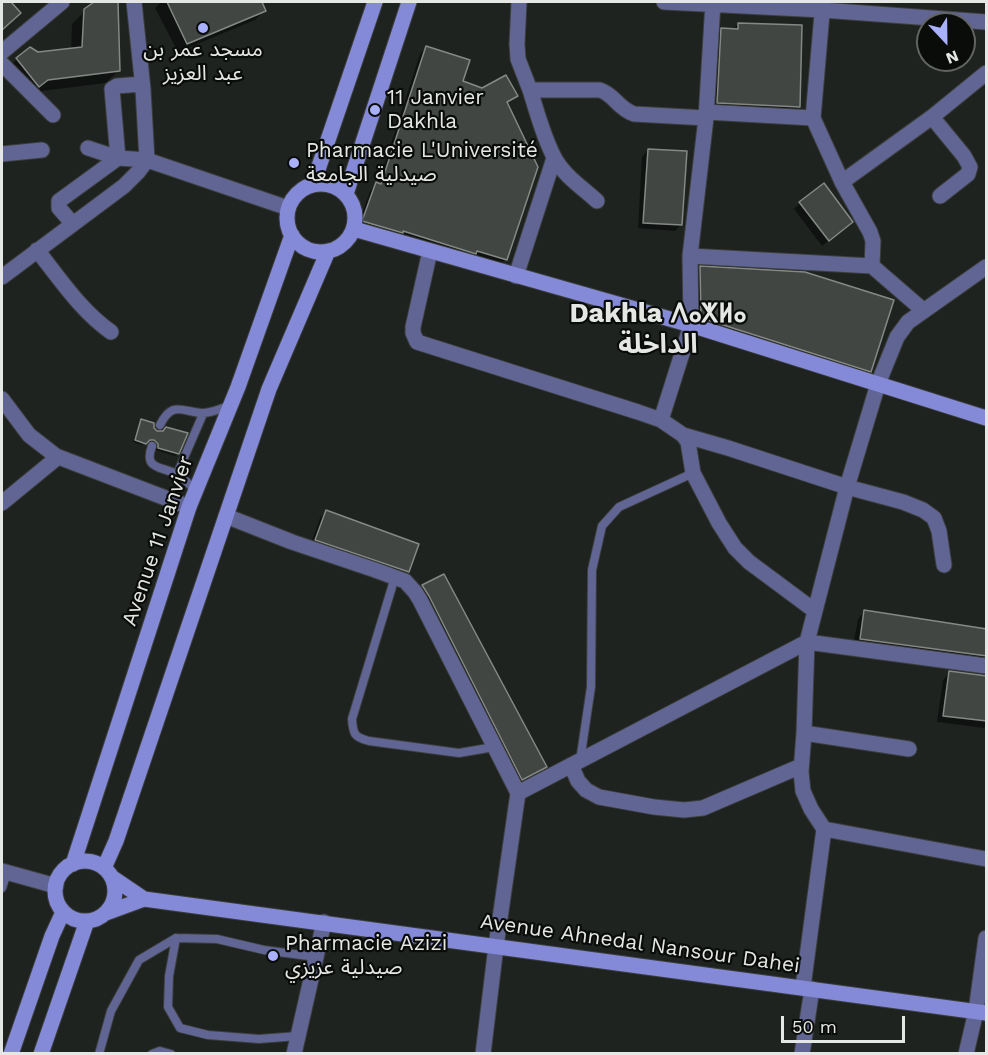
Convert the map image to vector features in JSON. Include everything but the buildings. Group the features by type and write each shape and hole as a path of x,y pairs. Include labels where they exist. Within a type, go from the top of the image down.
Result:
{"street":[{"path":"2,52 62,2"},
{"path":"2,277 124,186 147,160 134,2"},
{"path":"313,184 374,2"},
{"path":"346,194 409,2"},
{"path":"519,2 518,59 554,158 567,174 597,201"},
{"path":"664,2 823,6 987,22"},
{"path":"661,420 691,325 690,256 706,115 713,3"},
{"path":"823,6 813,118 842,182 870,232 873,241 872,266"},
{"path":"2,64 53,115"},
{"path":"842,182 932,117 987,73"},
{"path":"118,158 112,89 117,86 142,84"},
{"path":"530,90 600,90 607,93 625,111 634,114 813,118"},
{"path":"932,117 964,156 970,167 969,174 940,196"},
{"path":"88,148 118,158 147,160 288,208"},
{"path":"2,154 42,150"},
{"path":"73,224 59,208 59,201 118,158"},
{"path":"516,276 554,158"},
{"path":"313,184 331,185 346,194 353,207 355,221 354,229 345,242 328,251 314,251 301,245 292,235 287,222 288,208 297,193 313,184"},
{"path":"354,229 691,325 987,418"},
{"name":"Avenue 11 Janvier","path":"73,864 189,507 230,406 292,235"},
{"path":"37,250 82,307 111,332"},
{"path":"109,873 116,841 269,389 328,251"},
{"path":"430,251 413,327 417,342 661,420 683,435 923,510 934,518 939,531 944,565"},
{"path":"690,256 872,266 924,311"},
{"path":"802,1053 824,829 803,791 801,766 807,642 847,487 878,384 897,337 908,322 987,267"},
{"path":"2,399 29,435 58,457 189,507"},
{"path":"683,435 688,442 693,473 735,548 749,562 815,611"},
{"path":"2,503 58,457"},
{"path":"226,516 292,542 405,581 420,600 518,793 483,1053"},
{"path":"518,793 807,642 987,666"},
{"path":"804,734 909,749"},
{"path":"576,763 578,780 586,790 599,797 684,810 703,808 801,766"},
{"path":"824,829 987,859"},
{"path":"89,861 109,873 116,887 112,906 106,913 97,919 87,921 74,919 63,912 56,900 56,886 65,870 73,864 89,861"},
{"path":"4,872 56,886"},
{"name":"Avenue Ahnedal Nansour Dahei","path":"109,873 144,899"},
{"name":"Avenue Ahnedal Nansour Dahei","path":"106,913 144,899 981,1012"},
{"path":"11,1053 52,936 63,912"},
{"path":"40,1053 87,921"},
{"path":"294,1053 324,922"},
{"path":"966,1053 981,1012 987,938"}],"lane":[{"path":"160,425 168,412 175,409 203,414 230,406"},
{"path":"177,474 203,414"},
{"path":"152,446 150,462 159,468 177,474 195,490"},
{"path":"576,763 591,687 591,570 602,526 619,507 693,473"},
{"path":"395,577 352,719 354,733 359,738 369,741 459,753 494,747"},
{"path":"2,888 4,872"},
{"path":"176,938 169,976 168,1007 180,1028 208,1035 259,1039 298,1036"},
{"path":"99,1053 111,1011 139,960 176,938 218,939 264,950 316,957"},
{"path":"153,1053 160,1051 171,1053"}],"place":[{"name":"مسجد عمر بن عبد العزيز","path":"203,28"},
{"name":"11 Janvier Dakhla","path":"375,110"},
{"name":"Pharmacie L'Université صيدلية الجامعة","path":"294,163"},
{"name":"Pharmacie Azizi صيدلية عزيزي","path":"273,956"}],"district":[{"name":"Dakhla ⴷⴰⵅⵍⴰ الداخلة","path":"658,330"}]}
